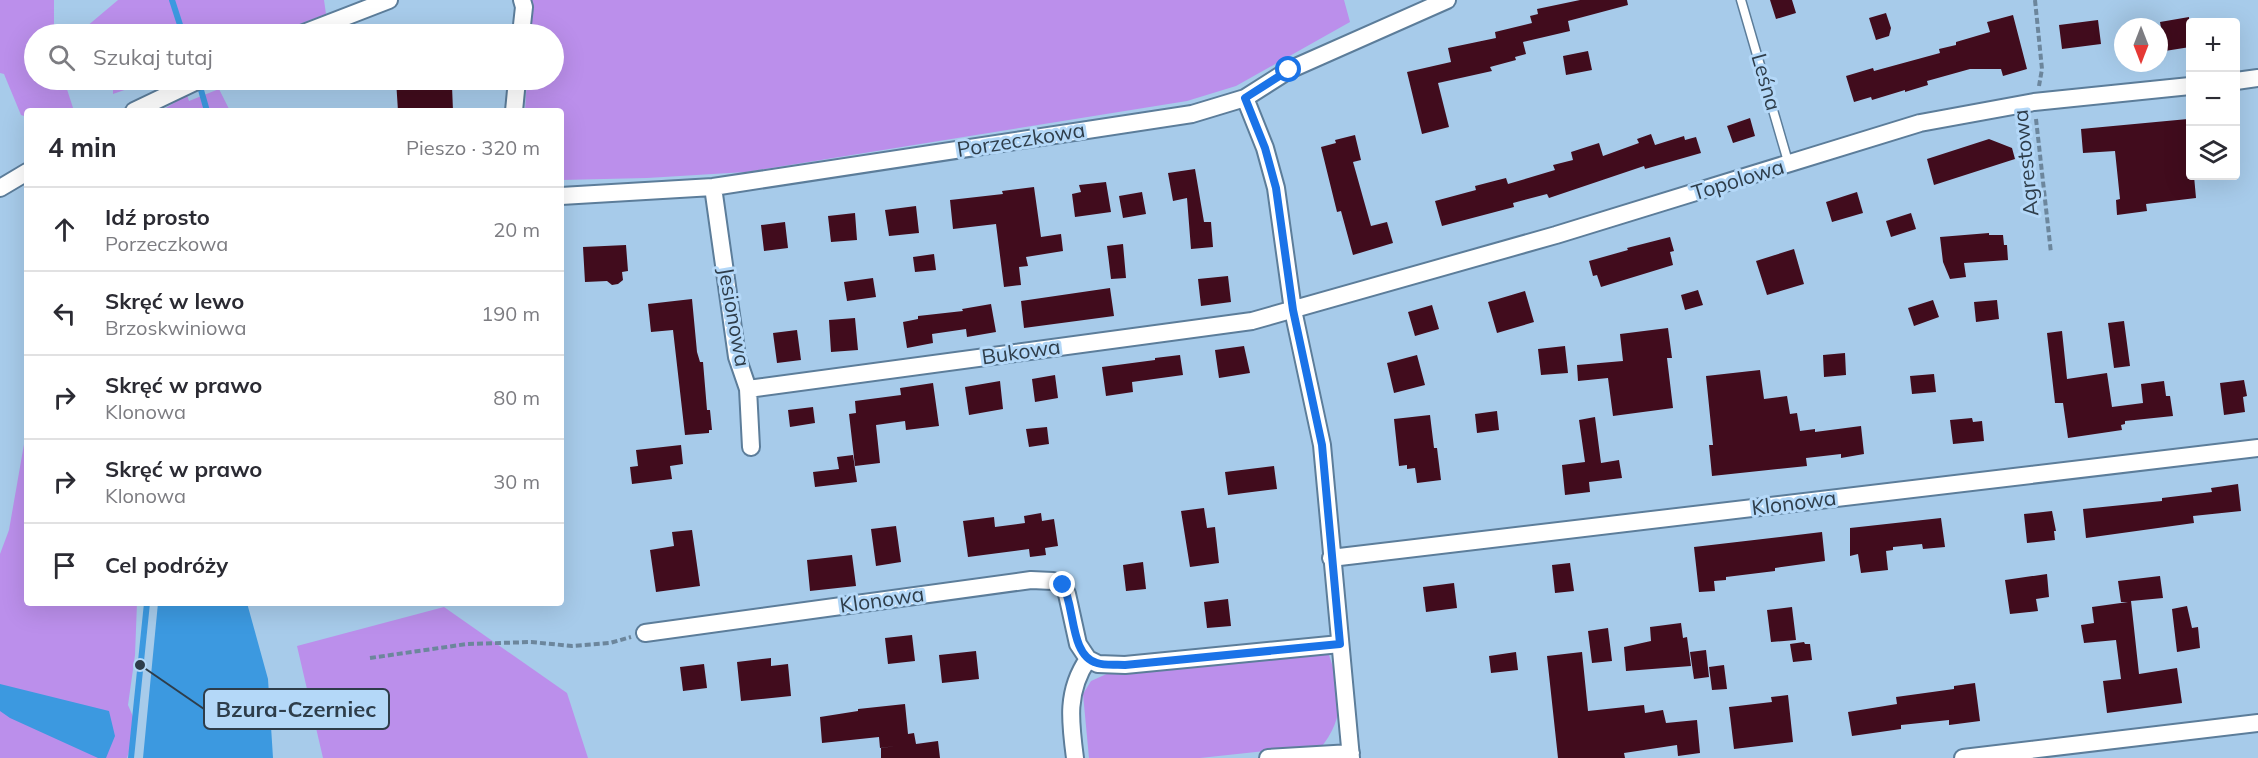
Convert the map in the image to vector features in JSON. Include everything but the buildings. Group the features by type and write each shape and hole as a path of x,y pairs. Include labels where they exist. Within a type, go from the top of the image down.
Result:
{"street":[{"path":"327,24 389,0"},
{"path":"522,0 524,7 522,24"},
{"name":"Porzeczkowa","path":"567,196 713,187 1192,114 1245,98 1289,70 1447,0"},
{"path":"2240,80 2258,78"},
{"name":"Topolowa","path":"1293,310 1556,236 1920,123 2034,102 2186,86"},
{"path":"140,108 179,90"},
{"path":"514,108 516,90"},
{"path":"1245,98 1265,148 1276,188 1293,310 1322,445 1351,755 1268,758"},
{"path":"0,188 24,174"},
{"name":"Jesionowa","path":"713,187 737,357 748,389 751,447"},
{"name":"Bukowa","path":"748,389 1252,321 1293,310"},
{"name":"Klonowa","path":"1331,558 2258,448"},
{"name":"Klonowa","path":"645,633 1030,580 1053,581 1063,585 1068,594 1078,644 1088,659"},
{"path":"1075,758 1070,720 1072,697 1080,672 1088,659 1098,664 1125,665 1340,644"},
{"path":"1963,758 2258,723"}],"lane":[{"name":"Leśna","path":"1742,0 1790,165"}],"path":[{"name":"Agrestowa","path":"2035,0 2042,69 2034,102 2051,253"},
{"path":"370,658 467,644 531,642 572,646 610,643 645,633"}],"shaded area":[{"path":"0,0 54,0 54,24 24,24 24,90 67,90 73,108 24,108 24,116 21,115 4,74 0,73"},
{"path":"118,0 324,0 326,14 300,24 90,24"},
{"path":"532,0 1344,0 1350,22 1236,86 1187,101 746,172 564,180 564,108 525,108 526,90 564,90 564,24 531,24"},
{"path":"113,90 124,90 113,94"},
{"path":"220,90 228,108 166,108 187,95 189,101"},
{"path":"24,444 24,606 137,606 135,655 128,705 137,726 127,758 0,758 0,554 9,530"},
{"path":"444,607 567,693 588,758 323,758 297,646"},
{"path":"1320,651 1329,655 1337,681 1339,704 1334,727 1319,750 1265,751 1200,758 1089,758 1083,694 1091,681 1111,672"}],"water":[{"path":"158,606 248,606 268,679 273,758 143,758"},
{"path":"0,684 109,711 115,736 106,758 98,758 10,718 0,711"}],"waterway":[{"path":"172,0 180,24"},
{"path":"201,90 206,108"},
{"path":"131,758 147,606"}],"place":[{"name":"Bzura-Czerniec","path":"140,665"}],"route":[{"path":"1063,585 1068,594 1078,644 1088,659 1098,664 1125,665 1340,644 1322,445 1293,310 1276,188 1265,148 1245,98 1289,70"}]}
